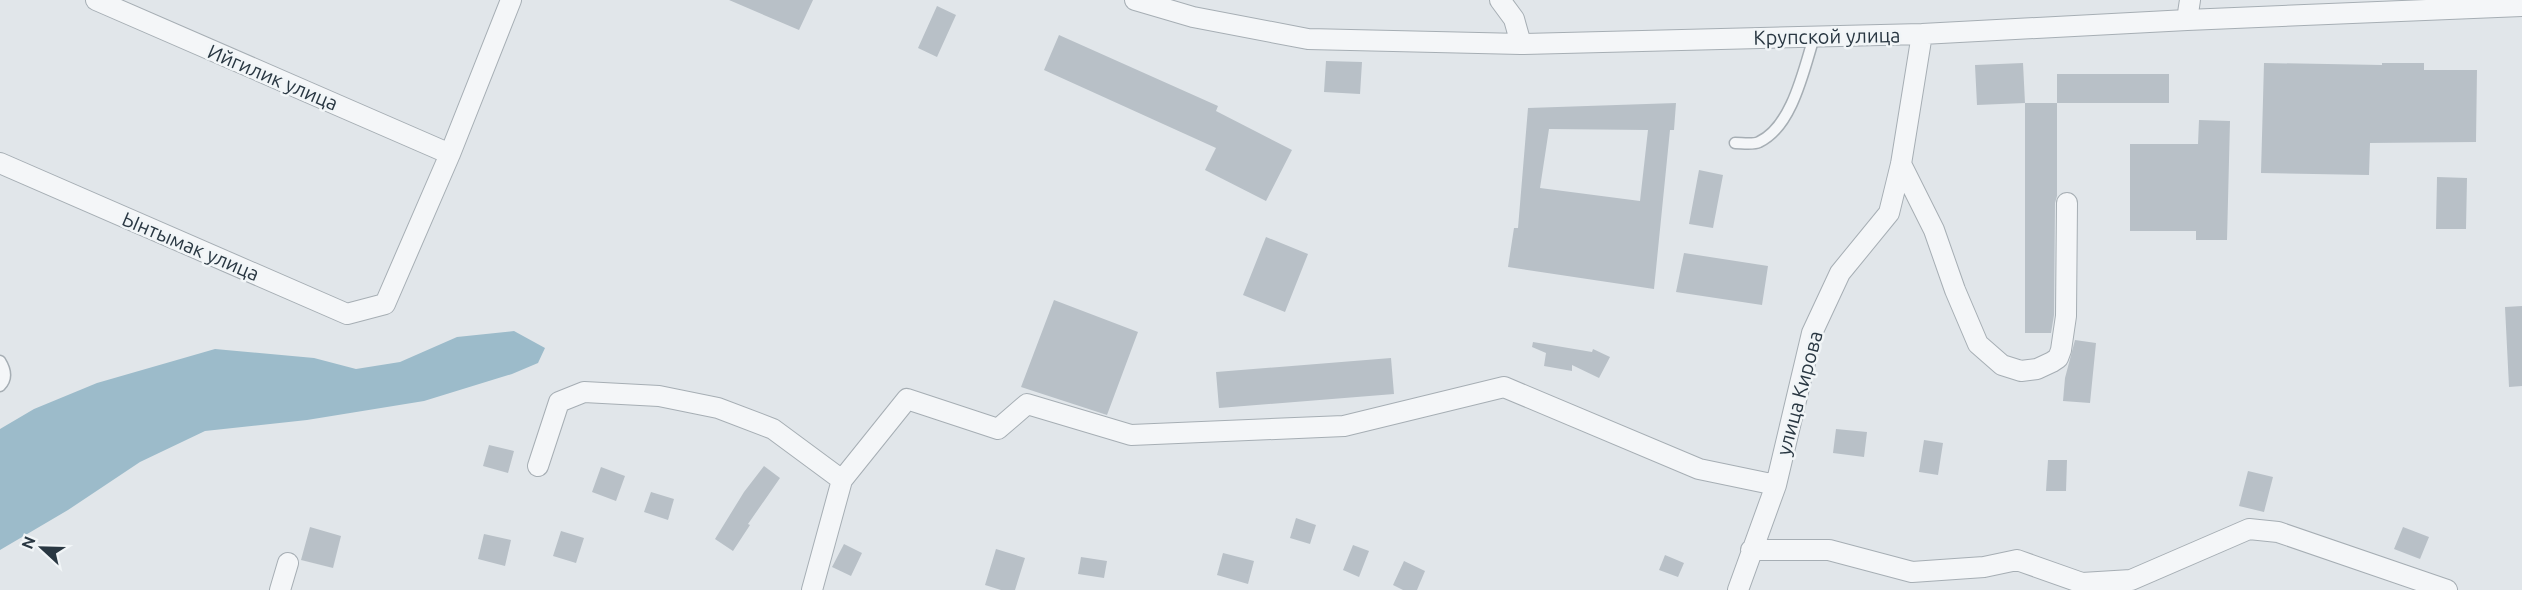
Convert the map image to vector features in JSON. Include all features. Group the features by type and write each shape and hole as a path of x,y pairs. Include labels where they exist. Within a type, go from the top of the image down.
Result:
{"street":[{"name":"Ийгилик улица","path":"96,0 450,154"},
{"path":"450,154 511,0"},
{"name":"Крупской улица","path":"1135,0 1193,16 1308,39 1521,44 1922,34 2189,10 2522,6"},
{"path":"1500,0 1514,20 1521,44"},
{"name":"улица Кирова","path":"1738,590 1776,485 1812,333 1840,273 1889,213 1901,164 1922,34"},
{"name":"Ынтымак улица","path":"0,163 347,314 385,304 450,154"},
{"path":"1901,164 1934,230 1977,344 2002,365 2020,371 2037,369 2052,362 2058,358 2061,350 2066,316 2067,203"},
{"path":"812,590 842,480 907,399 998,429 1027,404 1131,435 1344,426 1504,387 1699,469 1776,485"},
{"path":"538,466 559,402 584,392 659,396 718,408 773,429 842,480"},
{"path":"1751,550 1829,550 1912,572 1984,567 2017,560 2082,583 2131,580 2249,529 2278,531 2447,590"},
{"path":"280,590 288,563"}],"lane":[{"path":"1735,143 1758,143 1782,124 1800,83 1814,37"},
{"path":"0,361 5,370 4,382 0,386"}],"water":[{"path":"514,331 545,348 538,363 512,374 424,401 307,420 205,431 140,462 68,510 0,550 0,429 34,409 97,383 215,349 314,358 356,369 400,362 457,337"}],"building":[{"path":"729,0 813,0 799,30"},
{"path":"937,6 956,15 937,57 918,48"},
{"path":"1059,35 1218,106 1216,111 1292,150 1266,201 1205,170 1216,148 1044,70"},
{"path":"1326,61 1362,62 1360,94 1324,92"},
{"path":"2023,63 2025,103 1977,105 1975,65"},
{"path":"2264,63 2382,65 2382,63 2424,63 2424,70 2477,70 2476,142 2370,143 2369,175 2261,173"},
{"path":"2057,74 2169,74 2169,103 2057,103"},
{"path":"1676,103 1674,130 1670,130 1654,289 1508,267 1514,228 1518,228 1528,108","holes":["1549,129 1648,130 1640,201 1540,188"]},
{"path":"2025,103 2057,103 2054,315 2051,333 2025,333"},
{"path":"2199,120 2230,121 2227,240 2196,240 2196,231 2130,231 2130,144 2198,144"},
{"path":"1699,170 1723,175 1713,228 1689,224"},
{"path":"2437,177 2467,178 2466,229 2436,229"},
{"path":"1266,237 1308,254 1285,312 1243,295"},
{"path":"1684,253 1768,266 1762,305 1676,292"},
{"path":"1054,300 1138,332 1107,415 1021,387"},
{"path":"2522,306 2522,386 2509,387 2505,307"},
{"path":"2075,340 2096,343 2090,403 2063,401 2065,378"},
{"path":"1533,342 1592,352 1593,349 1610,357 1599,378 1572,365 1572,371 1544,366 1546,353 1532,347"},
{"path":"1391,358 1394,394 1219,408 1216,372"},
{"path":"1836,429 1867,432 1864,457 1833,453"},
{"path":"1924,440 1943,443 1938,475 1919,472"},
{"path":"489,445 514,451 508,473 483,466"},
{"path":"2048,460 2067,460 2066,491 2046,491"},
{"path":"764,466 780,478 748,524 750,525 733,551 715,539 744,492"},
{"path":"601,467 625,476 616,501 592,492"},
{"path":"2248,471 2273,477 2264,512 2239,506"},
{"path":"651,492 674,499 668,520 644,512"},
{"path":"1296,518 1316,525 1310,544 1290,538"},
{"path":"310,527 341,536 333,568 301,560"},
{"path":"2403,527 2429,537 2420,559 2394,549"},
{"path":"561,531 584,538 576,563 553,556"},
{"path":"484,534 511,540 505,566 478,559"},
{"path":"844,544 862,553 851,576 832,567"},
{"path":"1353,545 1369,551 1359,577 1343,570"},
{"path":"996,549 1025,558 1015,590 1001,590 985,585"},
{"path":"1223,553 1254,561 1248,584 1217,575"},
{"path":"1665,555 1684,563 1678,577 1659,570"},
{"path":"1081,557 1107,561 1104,578 1078,574"},
{"path":"1404,561 1425,571 1417,590 1403,590 1393,585"}]}
